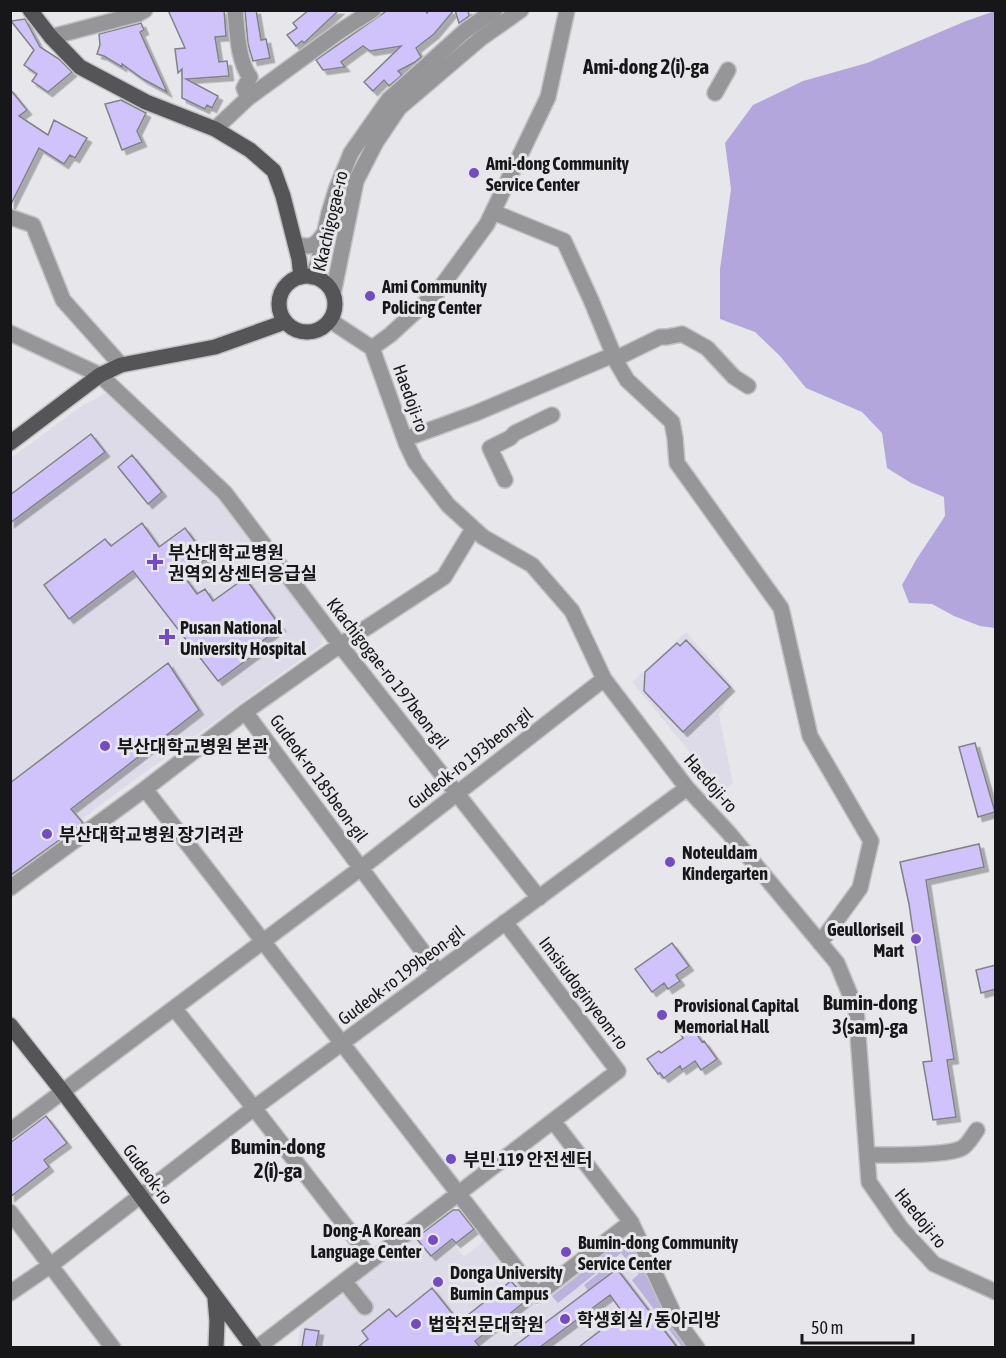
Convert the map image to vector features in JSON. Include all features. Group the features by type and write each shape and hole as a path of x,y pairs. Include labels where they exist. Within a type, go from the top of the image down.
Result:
{"main road":[{"path":"30,10 51,38 80,67 146,102 215,129 250,150 274,171 307,277"},
{"path":"307,277 326,283 333,294 335,307 331,320 317,331 308,333 291,328 280,313 281,295 292,280 307,277"},
{"path":"10,443 100,375 121,365 215,347 285,322"},
{"name":"Gudeok-ro","path":"10,1025 255,1347"},
{"path":"214,1295 217,1321 216,1347"}],"street":[{"path":"51,38 146,10"},
{"path":"235,10 240,50 245,71 250,78 244,88 248,98"},
{"path":"215,129 248,98 374,10"},
{"path":"307,277 318,263 329,213 351,153 389,99 466,30 495,10"},
{"name":"Kkachigogae-ro","path":"333,294 356,181 376,142 393,116 399,108 480,39 521,10"},
{"path":"372,348 390,335 438,291 493,212 548,97 567,10"},
{"path":"715,93 728,70"},
{"path":"493,212 564,241 614,357 627,380 672,422 677,464 781,608 810,736 870,841 860,888 820,943"},
{"path":"10,217 33,225 63,300 121,365"},
{"path":"295,243 310,246 317,244 325,232"},
{"name":"Haedoji-ro","path":"331,320 372,348 415,462 448,505 483,537 532,565 572,611 604,679 687,788 728,832 837,963 856,1010 868,1182 901,1228 934,1264 996,1292"},
{"name":"Kkachigogae-ro 197beon-gil","path":"10,333 100,375 225,493 340,645 539,898"},
{"path":"405,439 476,413 660,337 682,334 707,348 734,377 748,386"},
{"path":"505,480 490,448 552,415"},
{"name":"Gudeok-ro 185beon-gil","path":"10,888 245,712 340,645 444,577 473,529"},
{"name":"Gudeok-ro 193beon-gil","path":"10,1131 361,868 604,679"},
{"name":"Gudeok-ro 185beon-gil","path":"245,712 361,868"},
{"name":"Gudeok-ro 199beon-gil","path":"10,1293 51,1265 254,1108 687,788"},
{"path":"145,789 537,1295 631,1222"},
{"path":"361,868 438,972"},
{"name":"Imsisudoginyeom-ro","path":"255,1347 618,1071 506,922"},
{"path":"174,1008 372,1260"},
{"path":"553,1121 631,1222 676,1318 697,1347"},
{"path":"867,1155 938,1153 956,1150 963,1148 977,1130"},
{"path":"10,1212 113,1347"},
{"path":"344,1281 365,1307"}],"shaded area":[{"path":"996,11 995,628 980,626 932,604 909,603 902,585 945,516 944,497 911,483 887,468 882,433 862,412 806,388 780,356 755,332 720,319 720,269 731,189 725,143 753,105 803,81 867,63 966,21"},
{"name":"Pusan National University Hospital","path":"108,392 218,492 323,631 322,644 103,803 11,876 11,458 80,407"},
{"path":"686,632 734,687 719,715 733,783 723,792 632,682"},
{"name":"Donga University Bumin Campus","path":"435,1220 464,1257 485,1240 537,1306 623,1238 633,1237 692,1348 297,1348 300,1328"},
{"path":"624,1239 632,1239 690,1347 682,1347 632,1280 639,1274 621,1253 558,1303 552,1296"},
{"path":"610,1264 624,1280 596,1302 584,1285"}],"building":[{"path":"168,10 224,10 226,36 215,37 219,62 227,61 229,76 186,79 218,96 212,108 207,105 205,109 182,98 182,69 178,73 175,49 185,48"},
{"path":"245,10 256,10 261,40 266,39 270,58 253,61 248,44"},
{"path":"309,10 339,10 304,43 302,41 296,46 287,35 297,28 293,23"},
{"path":"388,10 425,10 427,13 429,10 454,10 434,34 416,48 421,57 398,71 402,75 389,86 384,80 373,91 364,82 401,46 370,51 363,46 341,62 345,67 323,70 316,60"},
{"path":"455,10 468,10 469,16 459,23"},
{"path":"25,19 40,47 59,59 72,72 48,92 32,81 37,74 24,65 34,50 11,21"},
{"path":"141,23 144,30 140,32 167,92 122,64 122,67 97,54 100,45 99,34"},
{"path":"10,89 27,110 19,116 48,135 54,120 87,138 75,158 70,155 64,164 39,148 10,206"},
{"path":"121,100 146,113 137,131 142,142 122,150 105,104"},
{"path":"91,434 105,452 10,523 10,495"},
{"path":"132,455 162,492 148,504 118,467"},
{"path":"142,523 159,547 185,528 207,558 183,575 197,594 205,589 213,601 245,578 281,627 253,648 256,653 218,681 133,571 69,619 44,585 105,539 111,546"},
{"path":"686,640 730,687 683,732 644,691 645,672 677,643 680,646"},
{"name":"부산대학교병원 본관","path":"168,663 199,710 71,809 83,823 12,874 10,872 10,783"},
{"path":"975,743 995,812 978,817 959,747"},
{"path":"979,844 984,867 926,880 954,1059 947,1060 956,1117 933,1120 923,1062 932,1061 909,904 900,862"},
{"path":"672,943 689,966 676,975 680,981 668,989 664,983 652,992 635,969"},
{"path":"996,965 996,989 981,993 976,970"},
{"path":"692,1027 717,1059 701,1070 695,1061 682,1070 680,1066 664,1078 660,1073 658,1074 647,1059 659,1051 661,1053 683,1038 681,1035"},
{"path":"46,1116 67,1143 44,1160 49,1167 10,1197 10,1143"},
{"path":"453,1210 459,1210 474,1229 456,1243 452,1239 431,1256 416,1238"},
{"name":"학생회실 / 동아리방","path":"617,1269 677,1347 579,1347 623,1313 610,1295 540,1347 513,1347"},
{"name":"법학전문대학원","path":"511,1281 527,1300 475,1341 480,1347 358,1347 368,1339 362,1331 389,1309 396,1317 432,1288 459,1322"},
{"path":"305,1329 319,1331 316,1347 302,1347"}],"place":[{"name":"Ami-dong Community Service Center","path":"474,173"},
{"name":"Ami Community Policing Center","path":"370,296"},
{"name":"부산대학교병원 권역외상센터응급실","path":"155,562"},
{"name":"Pusan National University Hospital","path":"167,637"},
{"name":"부산대학교병원 본관","path":"105,746"},
{"name":"부산대학교병원 장기려관","path":"47,834"},
{"name":"Noteuldam Kindergarten","path":"670,862"},
{"name":"Geulloriseil Mart","path":"916,939"},
{"name":"Provisional Capital Memorial Hall","path":"662,1015"},
{"name":"부민 119 안전센터","path":"451,1159"},
{"name":"Dong-A Korean Language Center","path":"433,1240"},
{"name":"Bumin-dong Community Service Center","path":"566,1252"},
{"name":"Donga University Bumin Campus","path":"438,1282"},
{"name":"학생회실 / 동아리방","path":"565,1319"},
{"name":"법학전문대학원","path":"416,1324"}],"district":[{"name":"Ami-dong 2(i)-ga","path":"646,66"},
{"name":"Bumin-dong 3(sam)-ga","path":"870,1014"},
{"name":"Bumin-dong 2(i)-ga","path":"278,1158"}]}
